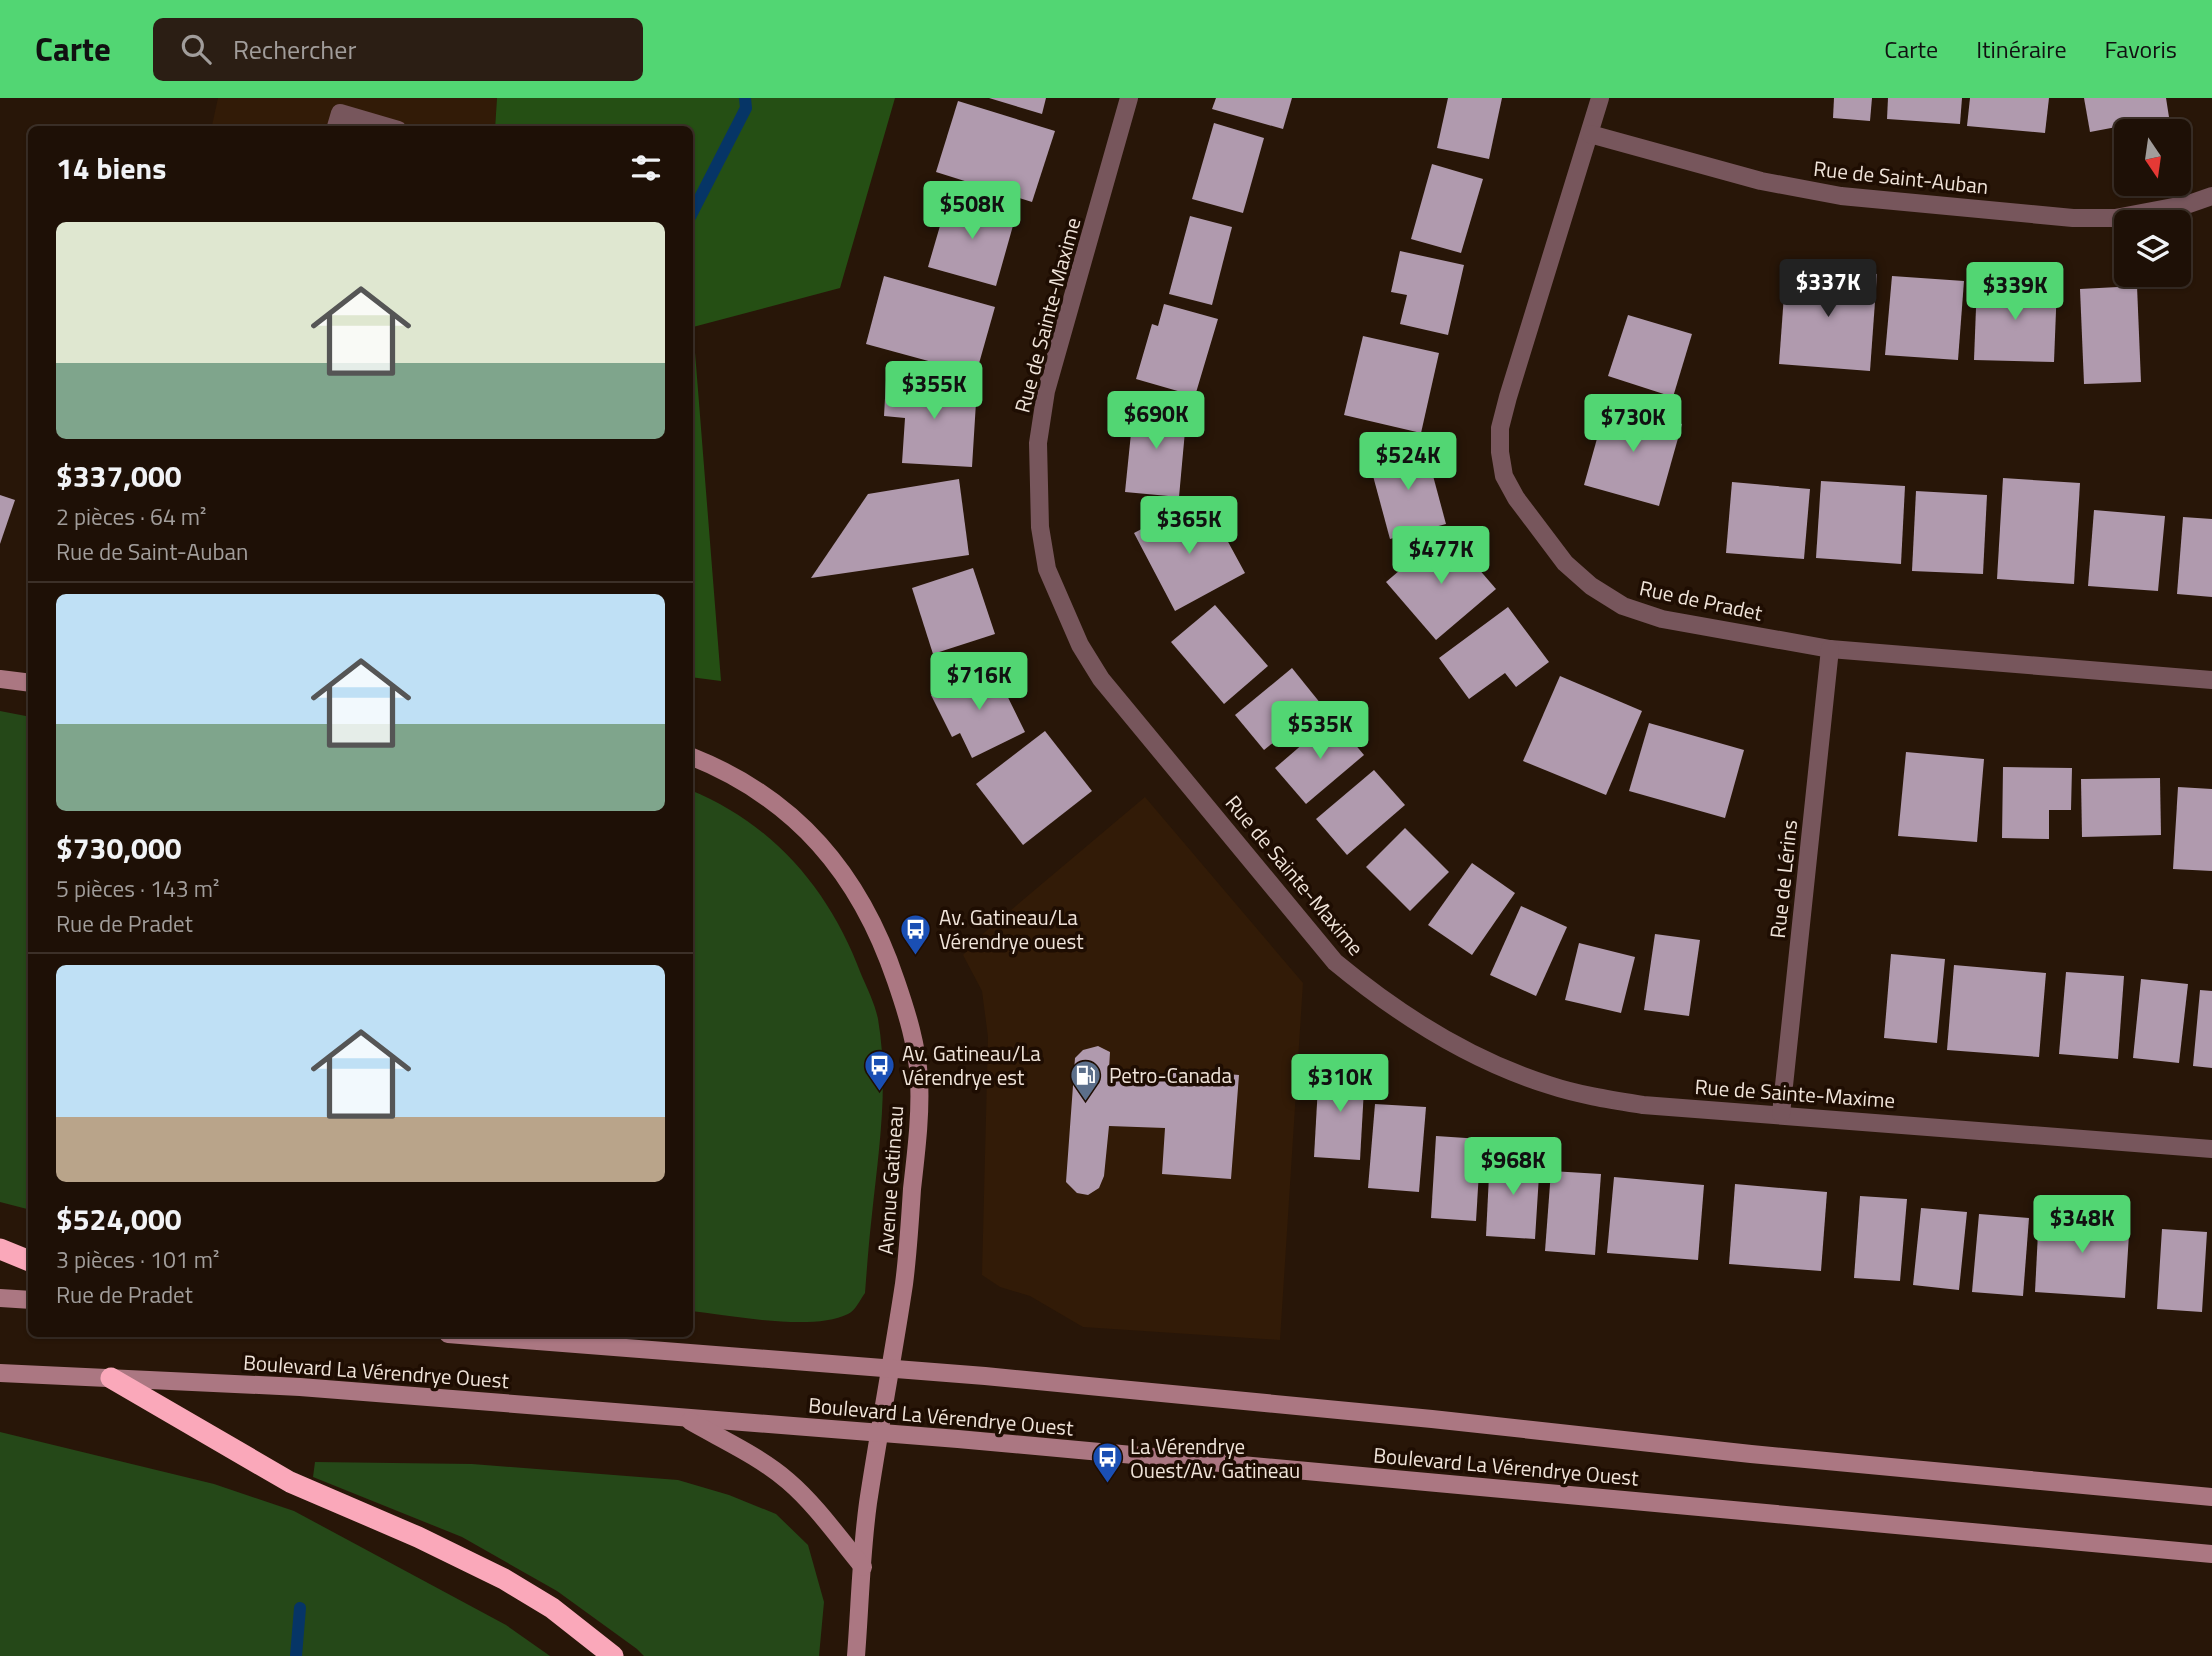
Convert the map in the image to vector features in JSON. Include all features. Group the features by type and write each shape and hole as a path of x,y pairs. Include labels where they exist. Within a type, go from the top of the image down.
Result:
{"highway":[{"path":"0,1249 28,1260"},
{"path":"111,1378 290,1482 439,1546 504,1580 552,1608 613,1656"}],"main road":[{"path":"0,679 28,682"},
{"name":"Avenue Gatineau","path":"693,757 765,796 800,823 831,856 854,888 872,922 900,993 914,1043 919,1097 904,1282 868,1506 856,1656"},
{"path":"0,1298 28,1300"},
{"name":"Boulevard La Vérendrye Ouest","path":"486,1337 985,1376 1751,1454 2212,1497"},
{"name":"Boulevard La Vérendrye Ouest","path":"0,1373 300,1387 880,1433 2212,1554"},
{"path":"684,1418 750,1455 787,1480 863,1567"}],"street":[{"name":"Rue de Sainte-Maxime","path":"1129,98 1046,391 1038,443 1040,527 1047,569 1080,645 1101,679 1335,962 1376,996 1419,1025 1504,1068 1549,1086 1598,1098 1643,1105 2212,1149"},
{"name":"Rue de Pradet","path":"1600,98 1500,428 1504,476 1516,498 1565,563 1591,586 1623,606 1662,619 1830,649 2212,680"},
{"path":"336,126 340,113 384,126"},
{"name":"Rue de Saint-Auban","path":"1590,134 1761,181 1841,196 2073,218 2115,218 2189,204 2212,196"},
{"name":"Rue de Lérins","path":"1781,1114 1830,649"}],"shaded area":[{"path":"218,98 497,98 495,126 212,126"},
{"path":"1145,797 1303,983 1280,1340 1083,1327 1030,1296 1000,1287 982,1275 988,1037 982,991 963,955 985,932"}],"green space":[{"path":"497,98 895,98 840,288 693,327 693,126 495,126"},
{"path":"693,327 721,681 693,677"},
{"path":"0,711 28,716 28,1209 0,1202"},
{"path":"693,791 748,821 773,841 815,888 848,944 877,1013 883,1092 865,1293 851,1313 833,1319 814,1322 770,1321 693,1311"},
{"path":"0,1432 214,1484 294,1511 506,1625 550,1656 0,1656"},
{"path":"315,1462 472,1464 678,1480 729,1495 776,1514 808,1545 824,1602 819,1656 644,1656 557,1591 462,1537 313,1477"}],"building":[{"path":"989,98 1046,98 1042,114"},
{"path":"1216,98 1292,98 1283,129 1212,109"},
{"path":"1448,98 1502,98 1489,159 1437,148"},
{"path":"1834,98 1872,98 1870,121 1833,118"},
{"path":"1888,98 1962,98 1960,124 1887,119"},
{"path":"1970,98 2049,98 2045,133 1967,126"},
{"path":"2084,98 2166,98 2169,117 2114,119 2114,127 2090,132"},
{"path":"958,101 1055,131 1032,202 936,172"},
{"path":"1214,123 1264,138 1243,213 1192,199"},
{"path":"1432,164 1483,179 1461,253 1411,239"},
{"path":"949,195 1016,215 996,286 928,267"},
{"path":"1190,216 1232,227 1212,305 1169,294"},
{"path":"1400,251 1464,265 1448,335 1400,324 1407,295 1391,292"},
{"path":"1786,267 1877,274 1870,371 1779,364"},
{"path":"884,276 995,307 976,374 866,344"},
{"path":"1892,276 1964,281 1958,360 1885,355"},
{"path":"1977,282 2057,285 2054,362 1974,360"},
{"path":"2137,287 2141,382 2084,384 2080,289"},
{"path":"1164,304 1218,319 1195,396 1136,379 1152,324 1158,326"},
{"path":"1628,315 1692,334 1673,397 1608,376"},
{"path":"1363,336 1439,353 1421,433 1344,415"},
{"path":"886,380 977,386 972,467 902,463 905,418 884,416"},
{"path":"1607,403 1682,424 1659,506 1584,485"},
{"path":"1134,404 1187,409 1179,497 1125,492"},
{"path":"1425,446 1446,524 1390,539 1369,461"},
{"path":"2003,478 2080,483 2074,584 1997,579"},
{"path":"959,479 969,555 811,578 868,494"},
{"path":"1821,481 1905,486 1901,564 1816,558"},
{"path":"1732,482 1810,489 1804,559 1726,553"},
{"path":"1916,491 1987,495 1983,574 1912,571"},
{"path":"0,495 15,500 0,544"},
{"path":"1208,505 1245,573 1175,611 1134,533 1174,512 1179,520"},
{"path":"2094,510 2165,516 2158,591 2088,586"},
{"path":"2183,517 2212,519 2212,597 2177,594"},
{"path":"1446,531 1496,589 1436,640 1386,582"},
{"path":"973,568 995,634 933,654 912,588"},
{"path":"1215,605 1268,666 1224,704 1171,642"},
{"path":"1508,607 1549,662 1516,687 1505,673 1469,699 1439,658"},
{"path":"992,665 1025,732 972,758 960,733 952,737 931,695"},
{"path":"1292,668 1321,704 1264,750 1235,715"},
{"path":"1560,676 1642,711 1606,795 1523,761"},
{"path":"1333,718 1364,755 1306,804 1275,768"},
{"path":"1649,723 1744,750 1725,818 1629,791"},
{"path":"1045,731 1092,791 1023,845 976,784"},
{"path":"1906,752 1984,759 1977,842 1898,836"},
{"path":"2003,767 2072,768 2071,810 2049,810 2049,839 2002,838"},
{"path":"1374,770 1405,805 1347,855 1316,819"},
{"path":"2160,778 2161,835 2082,837 2081,779"},
{"path":"2178,787 2212,789 2212,871 2173,869"},
{"path":"1405,828 1449,872 1410,911 1366,867"},
{"path":"1472,863 1515,893 1472,955 1428,925"},
{"path":"1521,906 1567,927 1536,996 1490,975"},
{"path":"1655,934 1700,940 1689,1016 1644,1010"},
{"path":"1579,943 1635,957 1621,1013 1565,1000"},
{"path":"1891,954 1945,959 1937,1043 1884,1038"},
{"path":"1954,965 2046,973 2039,1057 1947,1050"},
{"path":"2066,972 2124,976 2118,1059 2059,1054"},
{"path":"2141,979 2188,984 2179,1063 2133,1058"},
{"path":"2200,990 2212,991 2212,1068 2193,1066"},
{"path":"1098,1046 1110,1052 1109,1069 1169,1077 1169,1069 1239,1075 1231,1179 1162,1174 1165,1128 1109,1126 1104,1176 1099,1188 1088,1195 1077,1193 1066,1182 1075,1058 1083,1050"},
{"path":"1319,1068 1365,1071 1360,1160 1314,1157"},
{"path":"1375,1104 1426,1107 1419,1192 1368,1188"},
{"path":"1436,1136 1481,1139 1476,1221 1431,1218"},
{"path":"1490,1155 1540,1159 1535,1239 1486,1236"},
{"path":"1551,1171 1601,1174 1595,1255 1545,1251"},
{"path":"1614,1177 1704,1185 1698,1260 1607,1253"},
{"path":"1735,1184 1827,1192 1821,1271 1729,1264"},
{"path":"1860,1196 1907,1199 1900,1281 1854,1278"},
{"path":"1921,1208 1967,1212 1959,1290 1913,1285"},
{"path":"2039,1213 2130,1218 2125,1298 2035,1292"},
{"path":"1979,1214 2029,1218 2023,1296 1972,1292"},
{"path":"2162,1229 2207,1232 2202,1312 2157,1309"}],"waterway":[{"path":"693,211 746,108 745,98"},
{"path":"296,1656 300,1608"}],"place":[{"name":"Av. Gatineau/La Vérendrye ouest","path":"916,956"},
{"name":"Av. Gatineau/La Vérendrye est","path":"879,1092"},
{"name":"Petro-Canada","path":"1086,1102"},
{"name":"La Vérendrye Ouest/Av. Gatineau","path":"1107,1485"}]}
